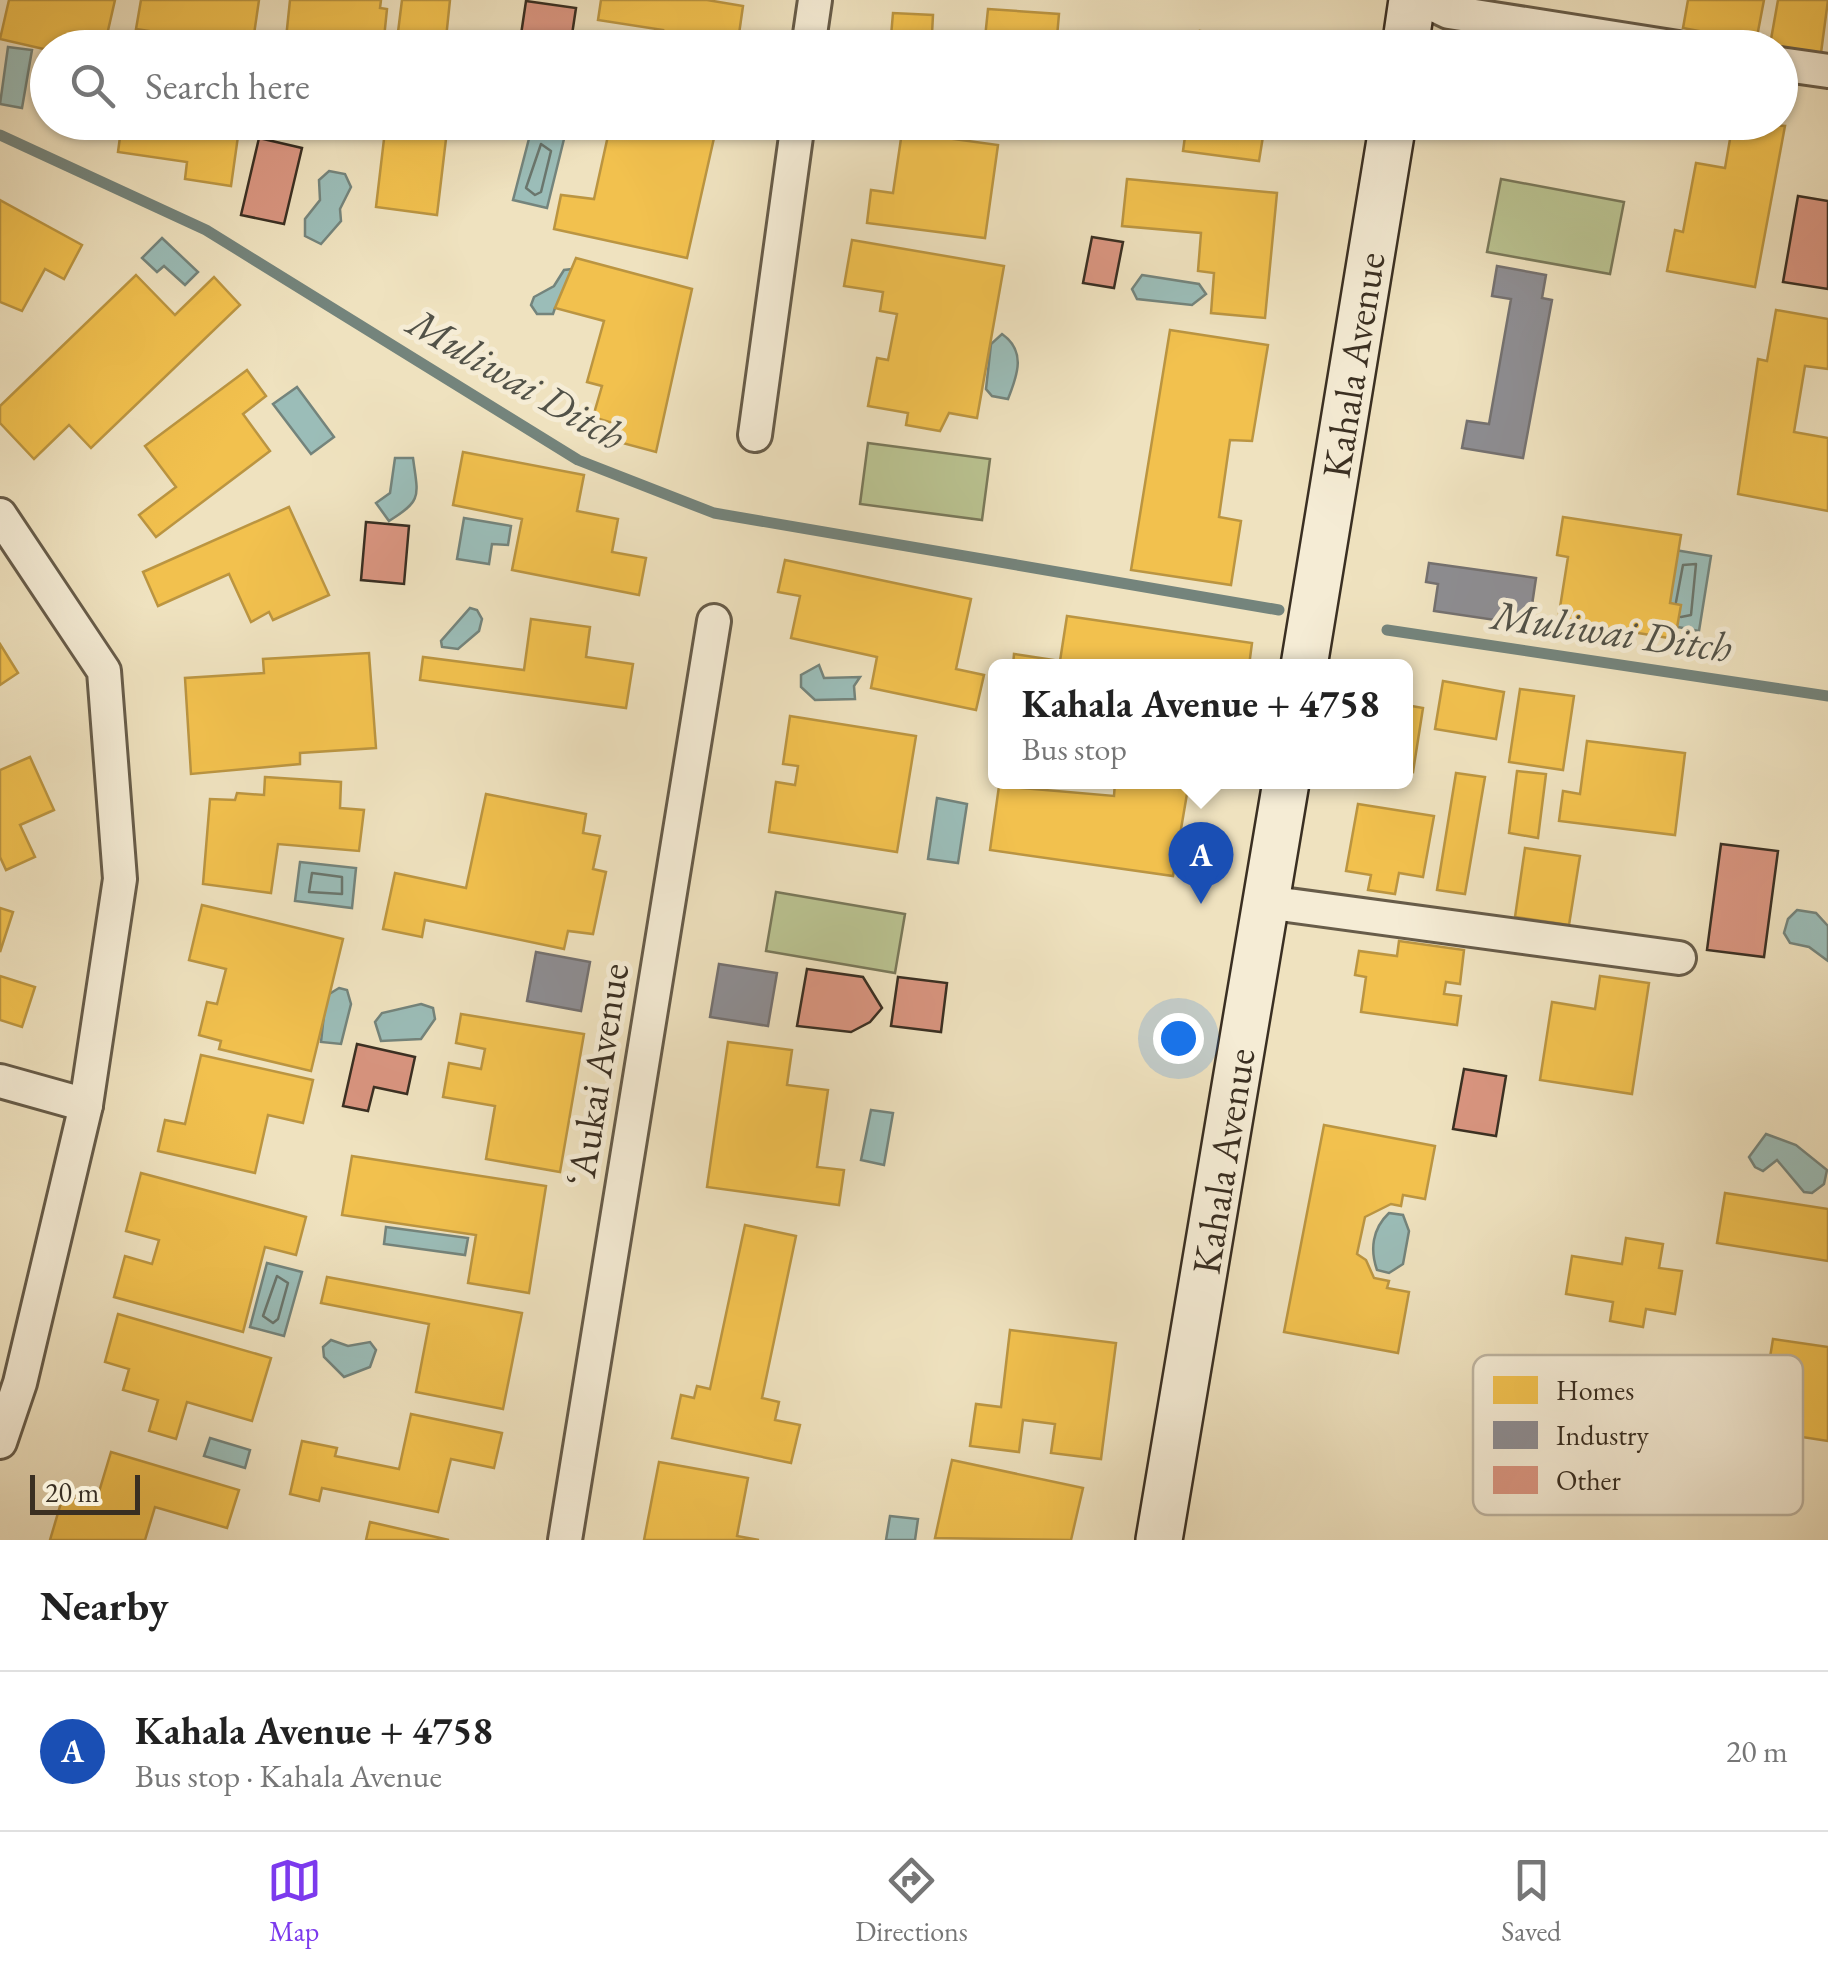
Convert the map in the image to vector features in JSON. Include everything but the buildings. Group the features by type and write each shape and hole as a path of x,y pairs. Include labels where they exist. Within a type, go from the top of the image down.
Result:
{"street":[{"path":"811,30 815,0"},
{"path":"1408,30 1412,0"},
{"path":"1424,0 1449,12 1564,30"},
{"path":"1798,67 1828,71"},
{"path":"755,435 796,140"},
{"name":"Kahala Avenue","path":"1305,659 1389,140"},
{"path":"0,515 104,671 120,879 86,1106 20,1383 0,1442"},
{"name":"ʻAukai Avenue","path":"565,1540 714,622"},
{"name":"Kahala Avenue","path":"1159,1540 1285,789"},
{"path":"1266,902 1679,958"},
{"path":"0,1080 86,1106"}],"green space":[{"path":"1501,179 1624,202 1610,274 1487,252"},
{"path":"868,443 990,459 982,520 860,504"},
{"path":"776,892 905,914 895,973 766,951"}],"water":[{"path":"8,47 30,50 22,108 0,104"},
{"path":"529,140 564,140 547,208 513,200"},
{"path":"329,171 345,174 351,187 340,209 341,221 321,244 305,236 305,219 320,200 319,180"},
{"path":"162,238 198,272 185,285 164,266 157,272 142,258"},
{"path":"573,269 574,295 555,308 553,314 537,314 531,305 534,297 554,286 564,270"},
{"path":"1142,275 1199,284 1206,294 1192,305 1137,299 1132,289"},
{"path":"1002,334 1014,348 1018,364 1008,399 992,396 986,389 991,344"},
{"path":"297,387 334,437 311,454 273,404"},
{"path":"395,458 413,458 417,489 408,508 389,521 376,503 390,493"},
{"path":"464,518 511,526 508,545 492,544 489,564 457,559"},
{"path":"1675,550 1711,556 1699,631 1662,624"},
{"path":"470,608 477,610 482,619 479,631 458,649 442,647 441,641"},
{"path":"819,665 824,678 860,677 854,686 855,699 815,700 801,687 801,675"},
{"path":"937,798 967,804 958,863 928,859"},
{"path":"300,862 356,868 352,908 295,901"},
{"path":"1797,910 1816,913 1828,926 1828,961 1809,947 1790,943 1784,933 1788,919"},
{"path":"339,988 347,990 351,1004 341,1044 321,1042 326,996"},
{"path":"421,1004 433,1008 435,1019 421,1039 381,1041 375,1022 382,1013"},
{"path":"871,1110 893,1113 884,1165 861,1160"},
{"path":"1766,1134 1796,1145 1827,1170 1824,1184 1812,1193 1804,1192 1777,1160 1763,1171 1755,1167 1749,1157"},
{"path":"1389,1213 1403,1215 1409,1231 1403,1264 1389,1273 1377,1270 1373,1247 1379,1226"},
{"path":"386,1227 468,1238 465,1255 384,1244"},
{"path":"267,1263 302,1272 284,1336 250,1327"},
{"path":"331,1340 348,1346 370,1342 376,1350 370,1367 344,1377 324,1357 323,1347"},
{"path":"210,1438 250,1450 245,1468 204,1456"},
{"path":"890,1516 918,1519 915,1540 886,1540"}],"waterway":[{"name":"Muliwai Ditch","path":"0,135 206,230 578,460 714,513 1279,610"},
{"name":"Muliwai Ditch","path":"1387,630 1828,696"}],"place":[{"name":"Kahala Avenue + 4758","path":"1201,904"}]}
